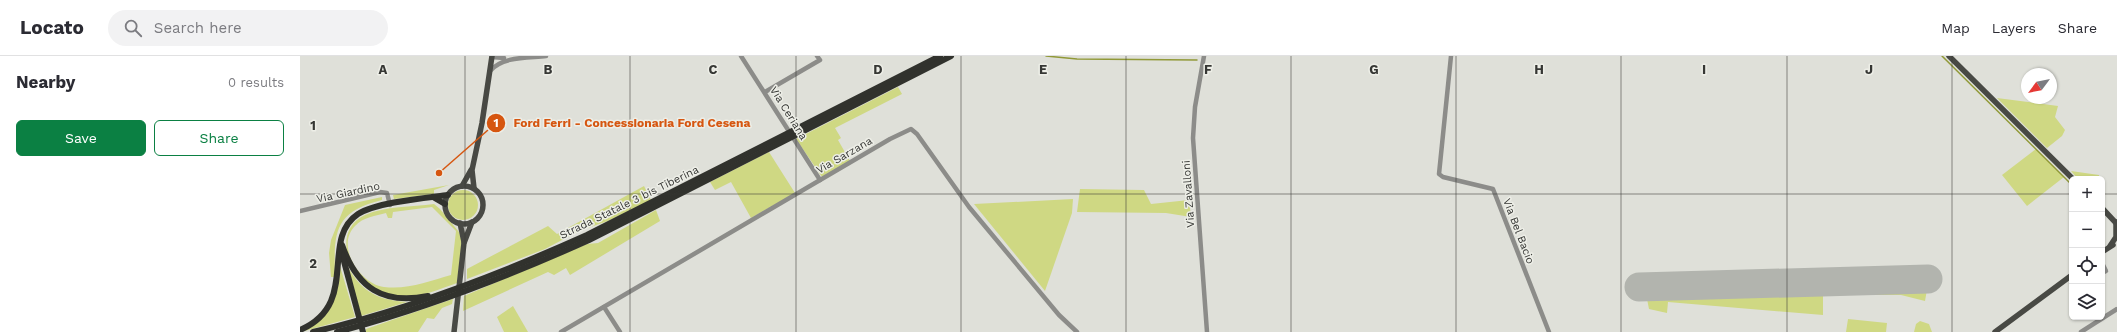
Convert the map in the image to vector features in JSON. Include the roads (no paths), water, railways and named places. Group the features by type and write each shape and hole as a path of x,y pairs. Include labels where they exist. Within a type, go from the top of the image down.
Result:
{"highway":[{"name":"Strada Statale 3 bis Tiberina","path":"802,130 940,56"},
{"name":"Strada Statale 3 bis Tiberina","path":"433,299 476,285 587,235 951,56"},
{"path":"300,330 316,321 326,310 333,298 337,283 341,243 344,232 350,221 359,214 371,208 448,194"},
{"path":"433,197 445,204"},
{"path":"341,243 355,274 371,290 383,296 397,299 433,299"},
{"path":"341,243 344,268 363,332"},
{"path":"337,332 433,299"},
{"path":"313,332 347,329"}],"main road":[{"path":"1949,56 2070,176"},
{"path":"474,188 472,170 482,122 492,57"},
{"path":"462,186 472,170"},
{"path":"454,332 464,242 472,222 480,215 483,205 480,194 474,188 462,186 451,190 445,204 449,216 460,223 472,222"},
{"path":"2105,211 2117,223 2116,237 2110,246"},
{"path":"460,223 464,242"},
{"path":"2105,250 2117,239"},
{"path":"2110,246 2117,243"},
{"path":"1995,332 2069,277"}],"street":[{"path":"492,57 510,60 546,56"},
{"name":"Via Ceriana","path":"741,56 820,180"},
{"path":"765,92 820,60 817,56"},
{"name":"Via Zavalloni","path":"1204,56 1195,107 1193,138 1208,332"},
{"name":"Via Bel Bacio","path":"1451,56 1439,174 1443,177 1493,189 1549,332"},
{"path":"490,71 503,58"},
{"name":"Via Sarzana","path":"561,332 890,139 911,129 917,134 969,207 1059,315 1076,332"},
{"name":"Via Giardino","path":"300,211 380,192 387,193 390,205"},
{"path":"604,307 620,332"},
{"path":"2081,332 2117,309"}],"waterway":[{"path":"1046,56 1077,59 1197,60"},
{"path":"1942,56 2069,182"}],"place":[{"name":"Ford Ferri - Concessionaria Ford Cesena","path":"439,173"}]}
